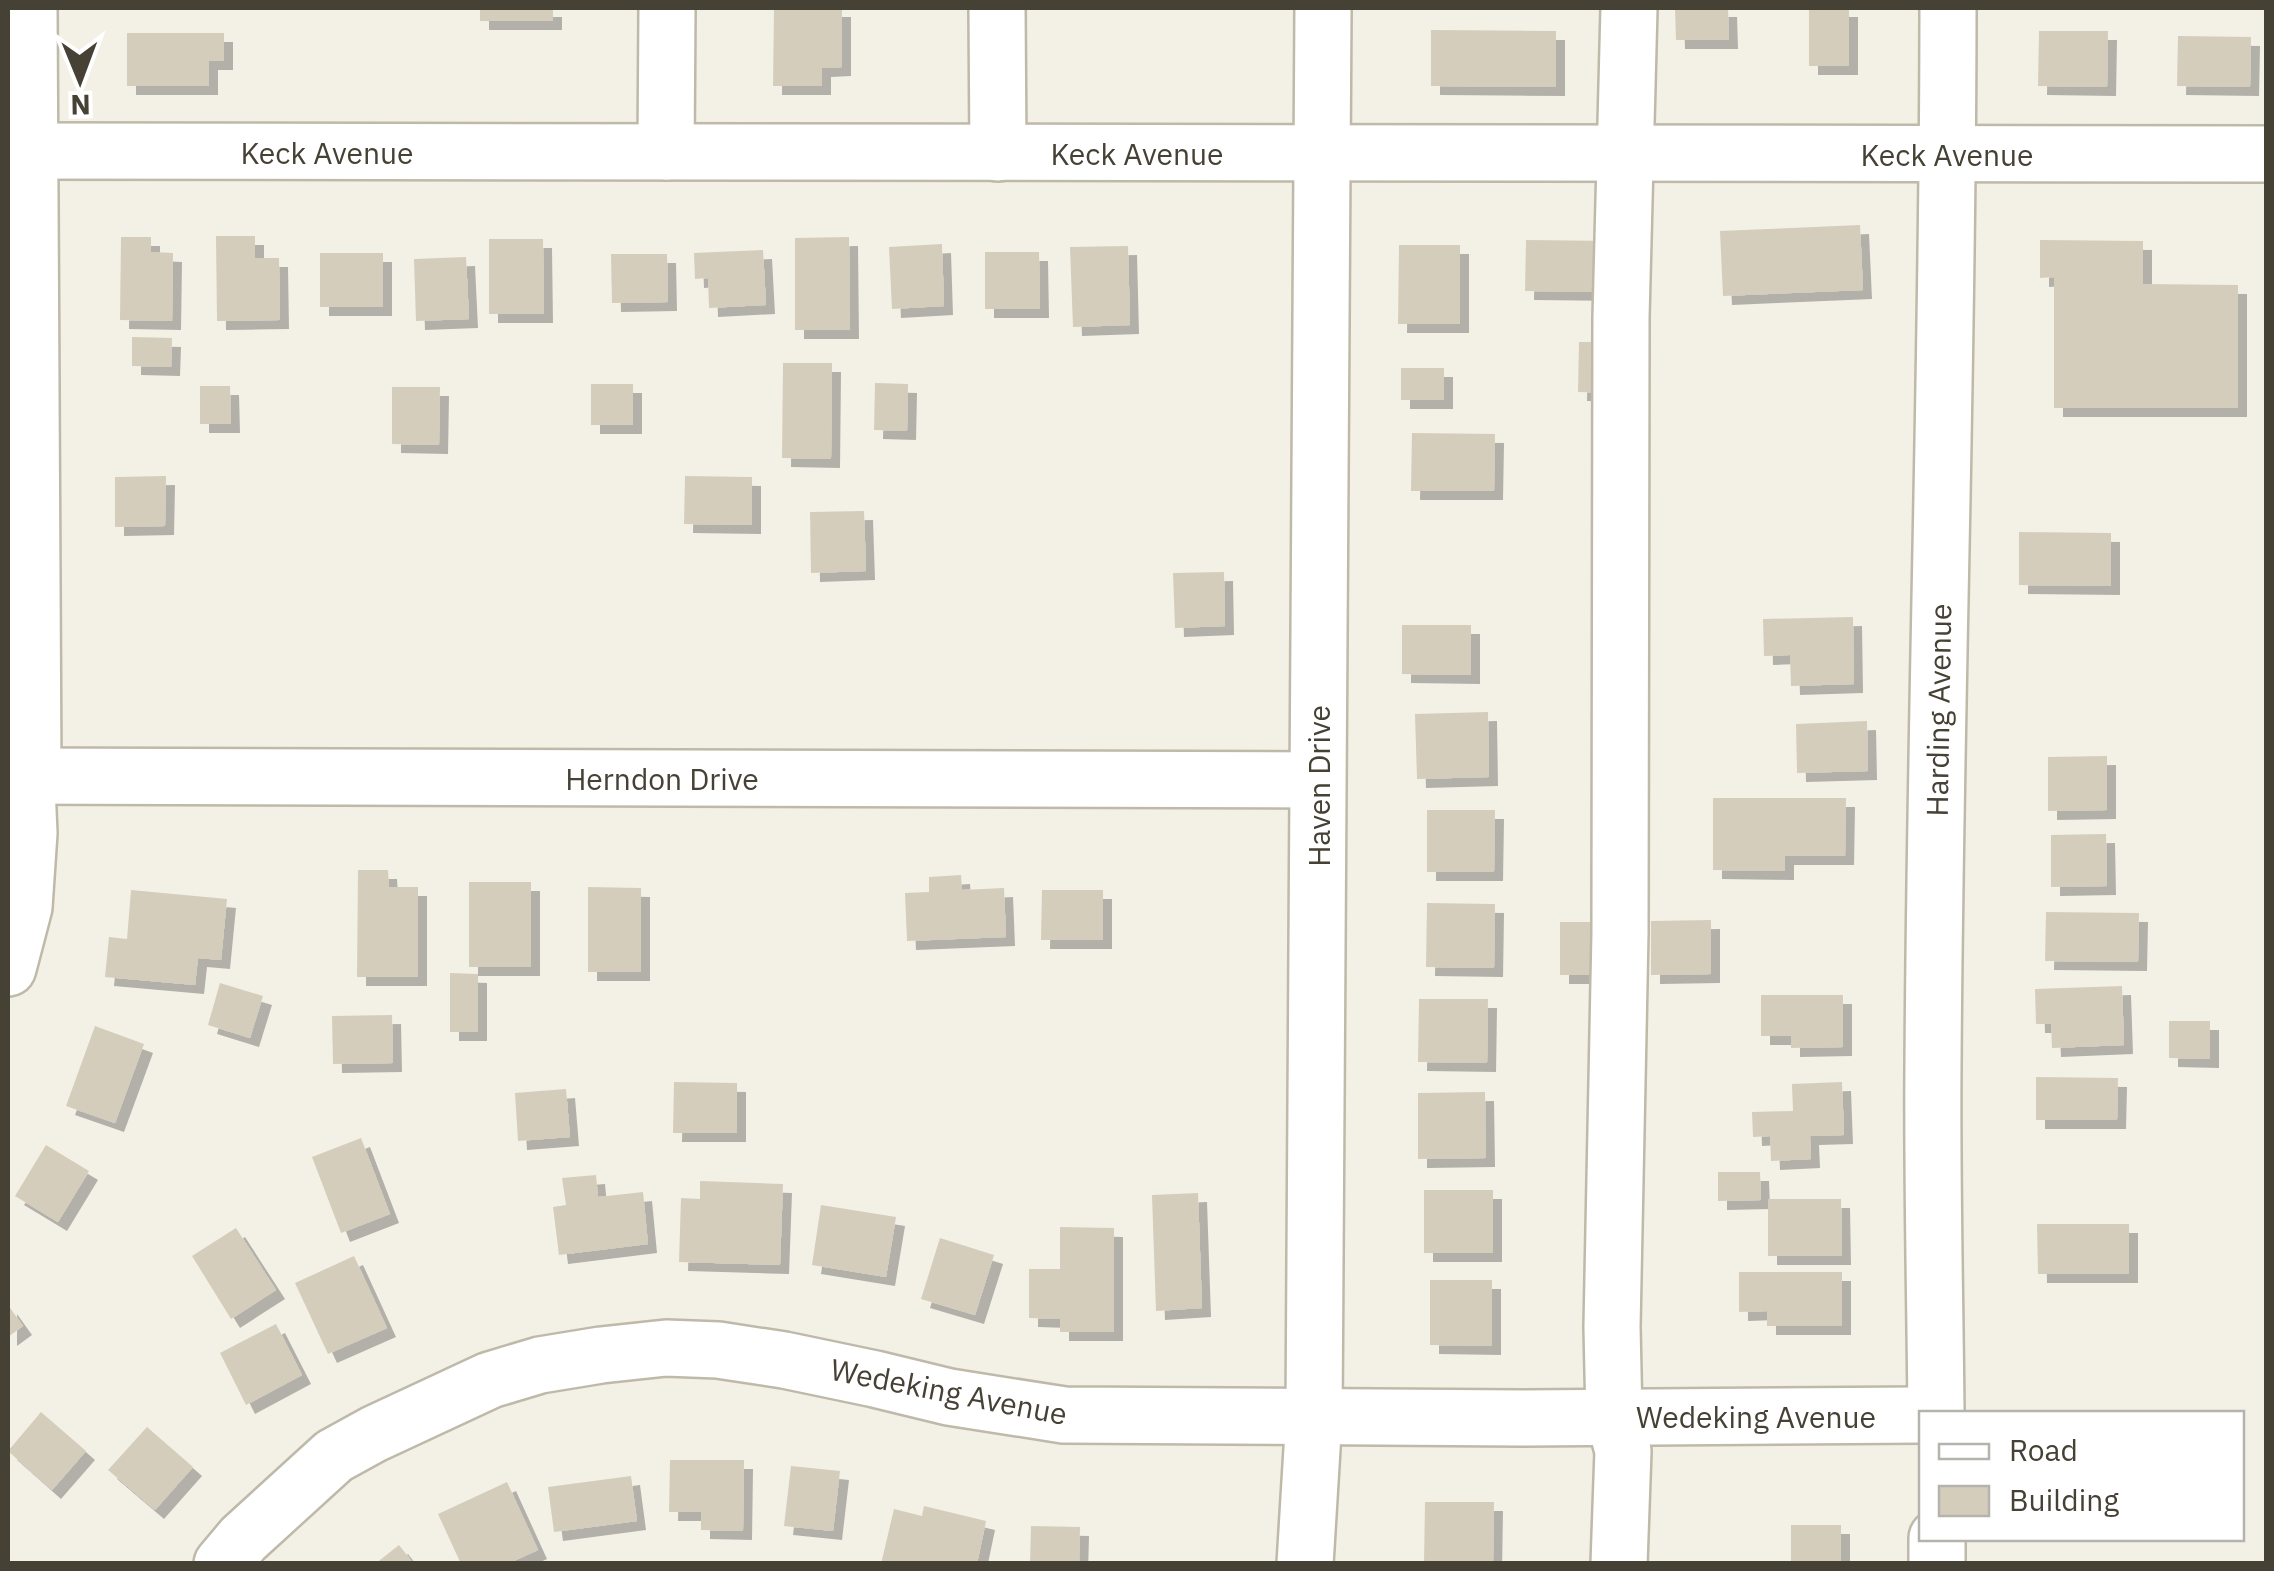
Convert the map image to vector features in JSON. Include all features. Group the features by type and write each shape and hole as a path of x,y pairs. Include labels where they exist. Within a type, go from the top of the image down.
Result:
{"street":[{"path":"8,968 24,907 29,832 27,788 20,776 19,152 29,8"},
{"path":"666,8 666,152"},
{"path":"996,8 998,152"},
{"name":"Haven Drive","path":"1305,1564 1314,1416 1324,8"},
{"path":"1619,1564 1623,1451 1614,1417 1613,1307 1620,933 1621,317 1629,8"},
{"name":"Harding Avenue","path":"1936,1411 1933,1068 1948,8"},
{"name":"Keck Avenue","path":"19,152 2266,154"},
{"name":"Herndon Drive","path":"20,776 1318,780"},
{"name":"Wedeking Avenue","path":"222,1564 292,1492 334,1456 361,1441 490,1380 540,1365 666,1348 718,1350 784,1360 949,1397 1064,1416 1919,1415"}],"building":[{"path":"480,8 553,8 553,21 480,21"},
{"path":"774,8 842,8 842,67 822,68 822,86 773,86"},
{"path":"1675,8 1728,8 1729,40 1676,40"},
{"path":"1809,8 1849,8 1849,66 1809,66"},
{"path":"1431,30 1556,31 1556,87 1431,86"},
{"path":"2039,31 2108,31 2107,87 2038,86"},
{"path":"127,33 224,33 224,61 209,61 209,86 127,86"},
{"path":"2178,36 2251,37 2250,87 2177,86"},
{"path":"1860,225 1863,290 1723,296 1720,231"},
{"path":"216,236 255,236 255,258 279,258 280,320 217,321"},
{"path":"121,237 151,237 151,252 173,253 172,321 120,320"},
{"path":"849,237 850,330 795,330 795,238"},
{"path":"489,239 543,239 544,314 489,314"},
{"path":"1526,240 1614,241 1614,292 1525,291"},
{"path":"2040,240 2143,241 2143,284 2238,285 2238,408 2054,408 2054,277 2040,278"},
{"path":"942,244 944,306 892,309 889,247"},
{"path":"1399,245 1460,245 1460,324 1398,324"},
{"path":"1128,246 1130,325 1073,327 1070,247"},
{"path":"763,250 766,305 709,308 708,278 695,279 694,253"},
{"path":"985,252 1039,252 1040,309 985,309"},
{"path":"320,253 383,253 383,307 320,307"},
{"path":"611,254 667,254 668,302 612,303"},
{"path":"466,257 469,319 416,321 414,259"},
{"path":"132,337 172,338 171,367 132,366"},
{"path":"1579,342 1615,342 1615,393 1578,392"},
{"path":"783,363 832,363 831,459 782,458"},
{"path":"1401,368 1444,368 1444,400 1401,400"},
{"path":"875,383 908,384 907,431 874,430"},
{"path":"591,384 633,384 633,425 591,425"},
{"path":"200,386 230,386 231,424 200,424"},
{"path":"392,387 440,387 439,445 392,444"},
{"path":"1412,433 1495,434 1494,491 1411,491"},
{"path":"166,476 165,526 115,527 115,477"},
{"path":"685,476 752,477 752,525 684,524"},
{"path":"864,511 866,571 811,573 810,512"},
{"path":"2019,532 2111,533 2111,586 2019,585"},
{"path":"1224,572 1225,626 1175,628 1173,573"},
{"path":"1853,617 1854,684 1791,686 1790,655 1764,656 1763,619"},
{"path":"1402,625 1471,625 1471,675 1402,674"},
{"path":"1488,712 1489,777 1417,779 1415,714"},
{"path":"1867,721 1868,771 1797,773 1796,724"},
{"path":"2107,756 2107,810 2048,811 2048,757"},
{"path":"1713,798 1846,798 1845,856 1785,856 1785,871 1713,870"},
{"path":"1427,810 1495,810 1494,872 1427,872"},
{"path":"2106,834 2107,886 2051,887 2051,835"},
{"path":"358,870 388,870 389,887 418,887 418,977 357,977"},
{"path":"961,875 962,890 1004,888 1006,937 907,941 905,893 929,892 929,877"},
{"path":"469,882 531,882 531,967 469,967"},
{"path":"588,887 641,888 641,972 588,972"},
{"path":"131,890 227,899 221,960 198,958 195,985 105,977 109,937 127,939"},
{"path":"1042,890 1103,890 1103,940 1041,940"},
{"path":"1427,903 1495,904 1494,968 1426,967"},
{"path":"2046,912 2139,913 2138,962 2045,961"},
{"path":"1711,920 1711,974 1651,975 1651,921"},
{"path":"1560,922 1613,922 1612,975 1560,975"},
{"path":"450,973 478,974 478,1032 450,1032"},
{"path":"220,983 263,996 250,1038 208,1025"},
{"path":"2122,986 2124,1045 2052,1048 2051,1024 2036,1024 2035,989"},
{"path":"1761,995 1843,995 1843,1047 1791,1048 1791,1036 1761,1036"},
{"path":"1419,999 1488,999 1487,1063 1418,1062"},
{"path":"392,1015 393,1063 333,1064 332,1016"},
{"path":"2169,1021 2210,1021 2210,1059 2169,1058"},
{"path":"95,1026 144,1044 115,1123 66,1106"},
{"path":"2036,1077 2118,1078 2117,1120 2036,1120"},
{"path":"674,1082 737,1083 737,1133 673,1133"},
{"path":"1842,1082 1844,1135 1810,1136 1811,1159 1771,1161 1770,1136 1753,1137 1752,1112 1793,1111 1792,1084"},
{"path":"566,1089 570,1137 518,1141 515,1093"},
{"path":"1485,1092 1486,1158 1418,1159 1418,1093"},
{"path":"361,1138 390,1214 341,1233 312,1157"},
{"path":"46,1145 89,1171 58,1222 15,1196"},
{"path":"1718,1172 1760,1172 1761,1200 1718,1201"},
{"path":"596,1175 598,1197 643,1192 648,1244 559,1255 553,1207 566,1205 562,1178"},
{"path":"700,1181 783,1184 780,1265 679,1262 681,1198 700,1199"},
{"path":"1424,1190 1493,1190 1493,1253 1424,1253"},
{"path":"1198,1193 1202,1308 1156,1311 1152,1195"},
{"path":"1768,1199 1841,1199 1842,1256 1768,1256"},
{"path":"821,1205 896,1217 886,1277 812,1265"},
{"path":"2037,1224 2129,1224 2129,1274 2038,1274"},
{"path":"1060,1227 1114,1228 1114,1332 1060,1332 1060,1319 1029,1318 1029,1269 1060,1269"},
{"path":"236,1228 276,1290 231,1319 192,1256"},
{"path":"940,1238 994,1255 975,1315 921,1299"},
{"path":"354,1256 387,1328 328,1354 295,1283"},
{"path":"1739,1272 1842,1272 1842,1326 1767,1326 1767,1311 1739,1312"},
{"path":"1430,1280 1492,1280 1492,1346 1430,1345"},
{"path":"8,1305 23,1326 8,1337"},
{"path":"276,1324 302,1375 246,1405 220,1353"},
{"path":"41,1412 86,1451 52,1490 8,1451"},
{"path":"147,1427 193,1467 155,1510 108,1470"},
{"path":"670,1460 744,1460 743,1531 701,1530 701,1512 669,1512"},
{"path":"791,1466 840,1471 833,1531 784,1526"},
{"path":"631,1476 637,1521 554,1532 548,1487"},
{"path":"507,1482 538,1550 507,1564 461,1564 438,1514"},
{"path":"1425,1502 1494,1502 1493,1564 1424,1564"},
{"path":"924,1506 986,1521 977,1564 881,1564 894,1509 922,1516"},
{"path":"1791,1525 1841,1525 1841,1564 1791,1564"},
{"path":"1031,1526 1080,1527 1079,1564 1030,1564"},
{"path":"399,1545 414,1564 375,1564"}]}
